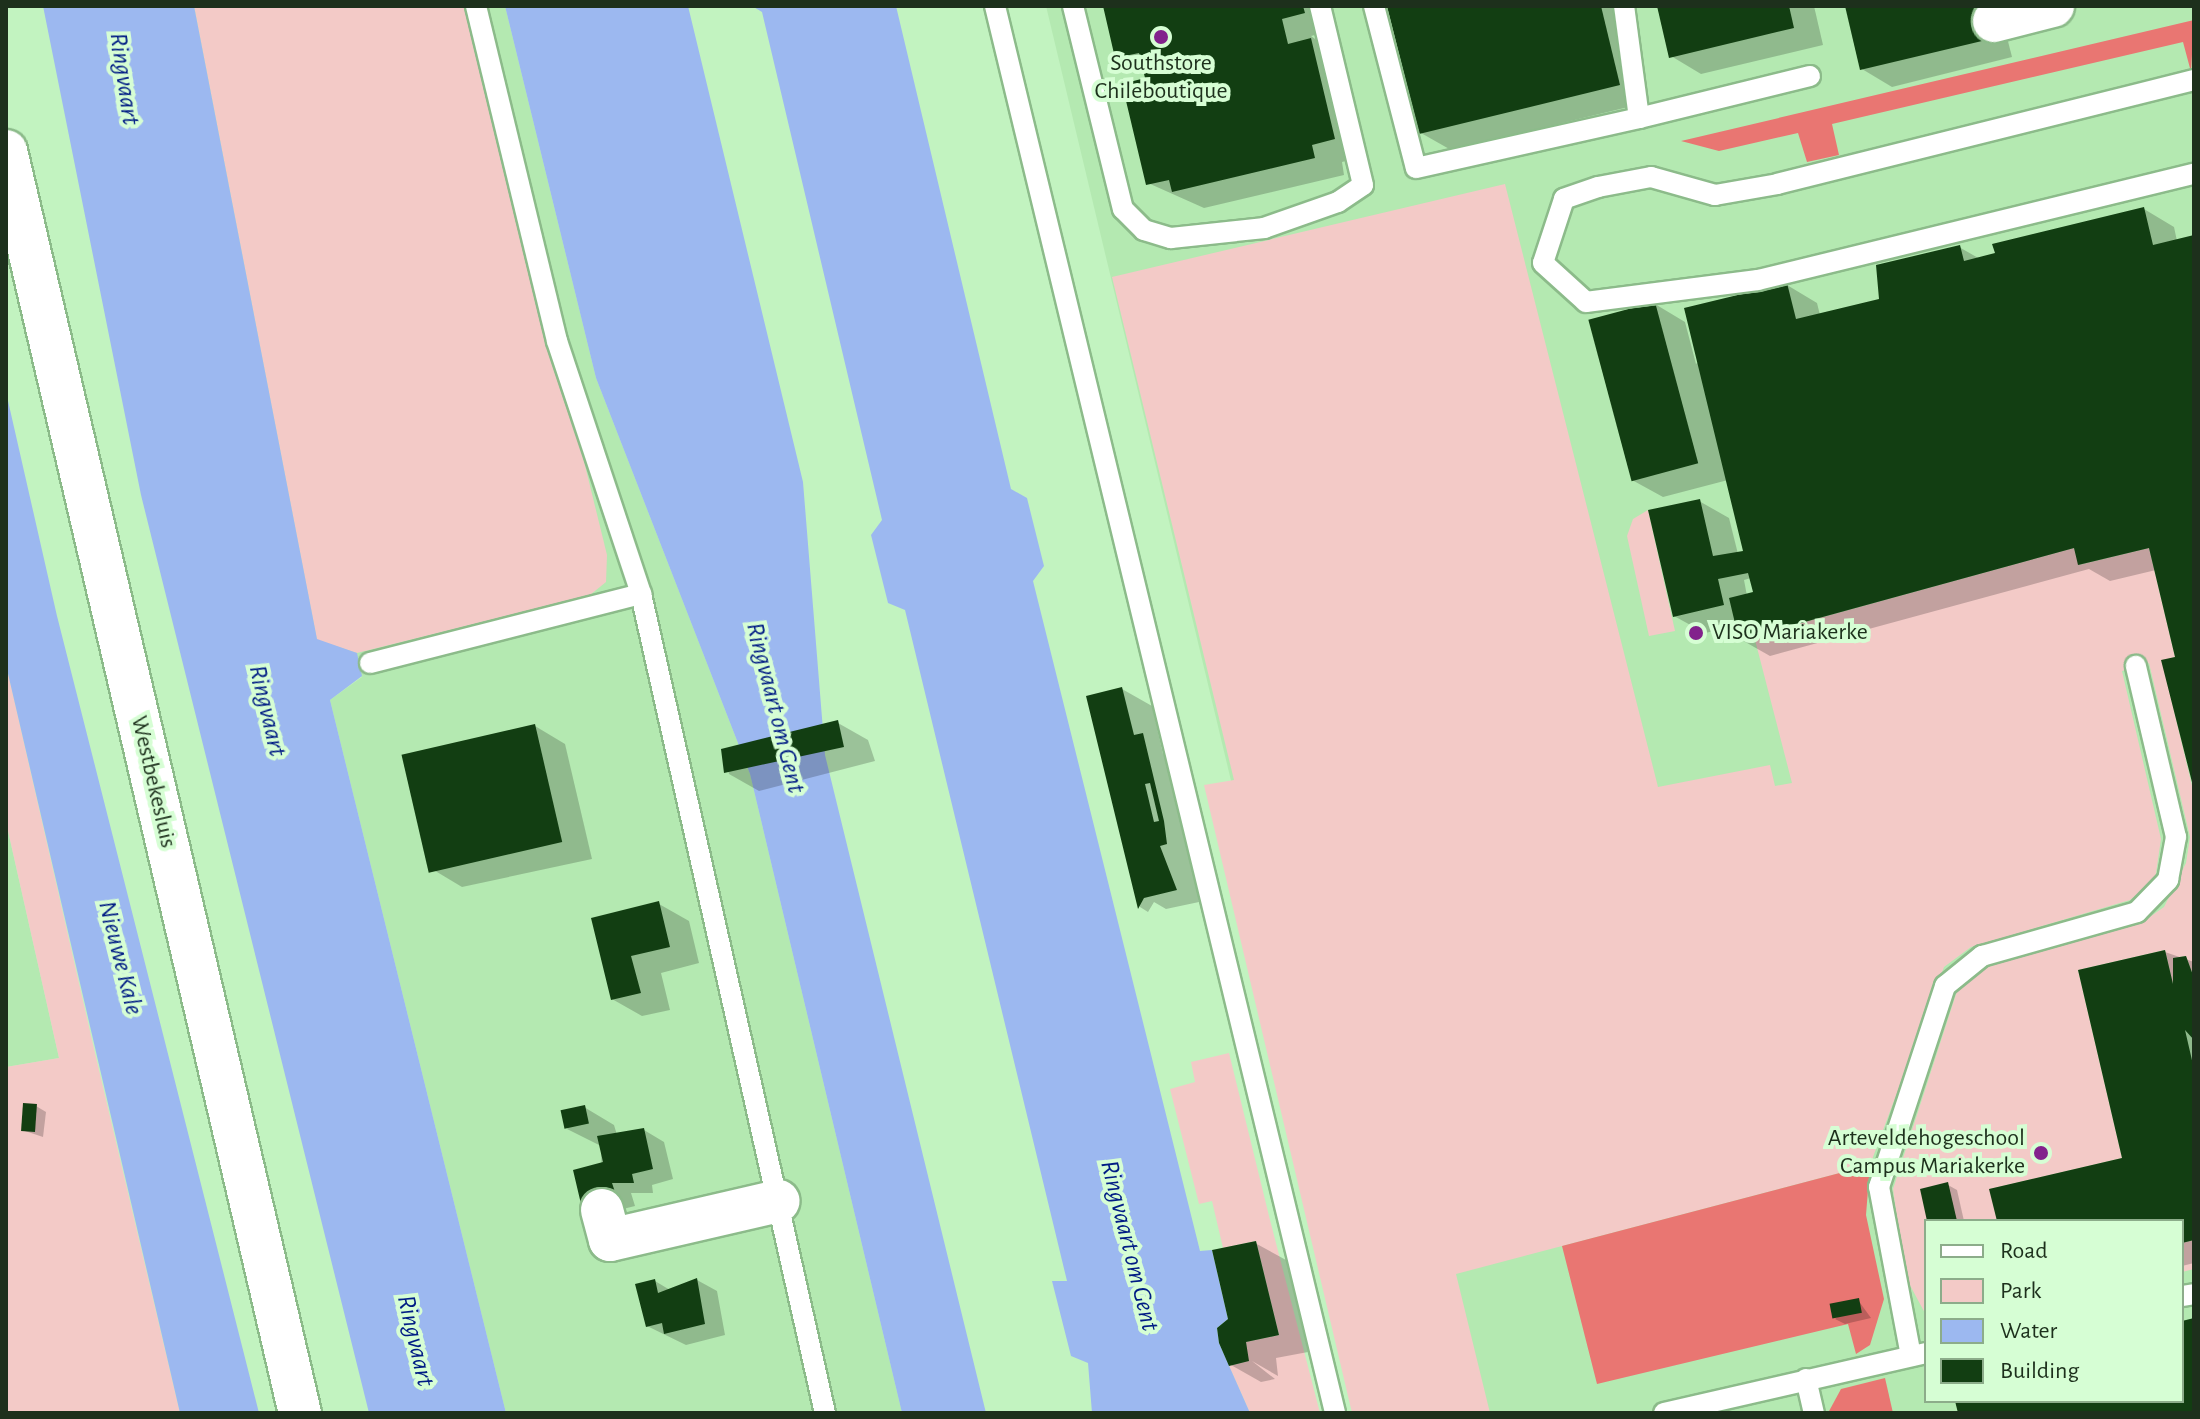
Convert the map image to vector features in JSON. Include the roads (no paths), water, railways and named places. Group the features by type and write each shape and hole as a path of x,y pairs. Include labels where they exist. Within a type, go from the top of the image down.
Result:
{"street":[{"path":"1994,21 2053,6"},
{"name":"Westbekesluis","path":"6,151 300,1413"},
{"path":"627,1238 779,1201"}],"lane":[{"path":"476,6 557,341 641,594 825,1413"},
{"path":"995,6 1335,1413"},
{"path":"1073,6 1123,209 1144,230 1171,238 1264,228 1363,185 1320,6"},
{"path":"1374,6 1416,168 1810,76"},
{"path":"1624,6 1639,118"},
{"path":"2194,80 1778,184 1715,195 1651,177 1598,187 1564,199 1543,263 1586,302 1758,280 2194,174"},
{"path":"370,663 641,594"},
{"path":"1664,1413 1918,1355 1879,1187 1945,986 1982,956 2137,912 2159,895 2175,861 2176,837 2136,666"},
{"path":"1806,1379 1814,1413"}],"water":[{"name":"Ringvaart","path":"43,6 194,6 317,639 357,653 362,676 330,700 506,1413 369,1413 141,495"},
{"name":"Ringvaart om Gent","path":"505,6 688,6 803,482 825,755 986,1413 902,1413 750,774 596,378"},
{"name":"Ringvaart om Gent","path":"752,6 896,6 1011,489 1027,498 1044,566 1033,581 1200,1251 1212,1250 1228,1319 1217,1328 1219,1343 1250,1413 1092,1413 1088,1363 1071,1356 1052,1281 1067,1281 905,610 888,603 871,535 882,520 762,12"},
{"name":"Nieuwe Kale","path":"6,392 57,616 259,1413 180,1413 6,665"}],"place":[{"name":"Southstore Chileboutique","path":"1161,37"},
{"name":"VISO Mariakerke","path":"1696,633"},
{"name":"Arteveldehogeschool Campus Mariakerke","path":"2041,1153"}]}
